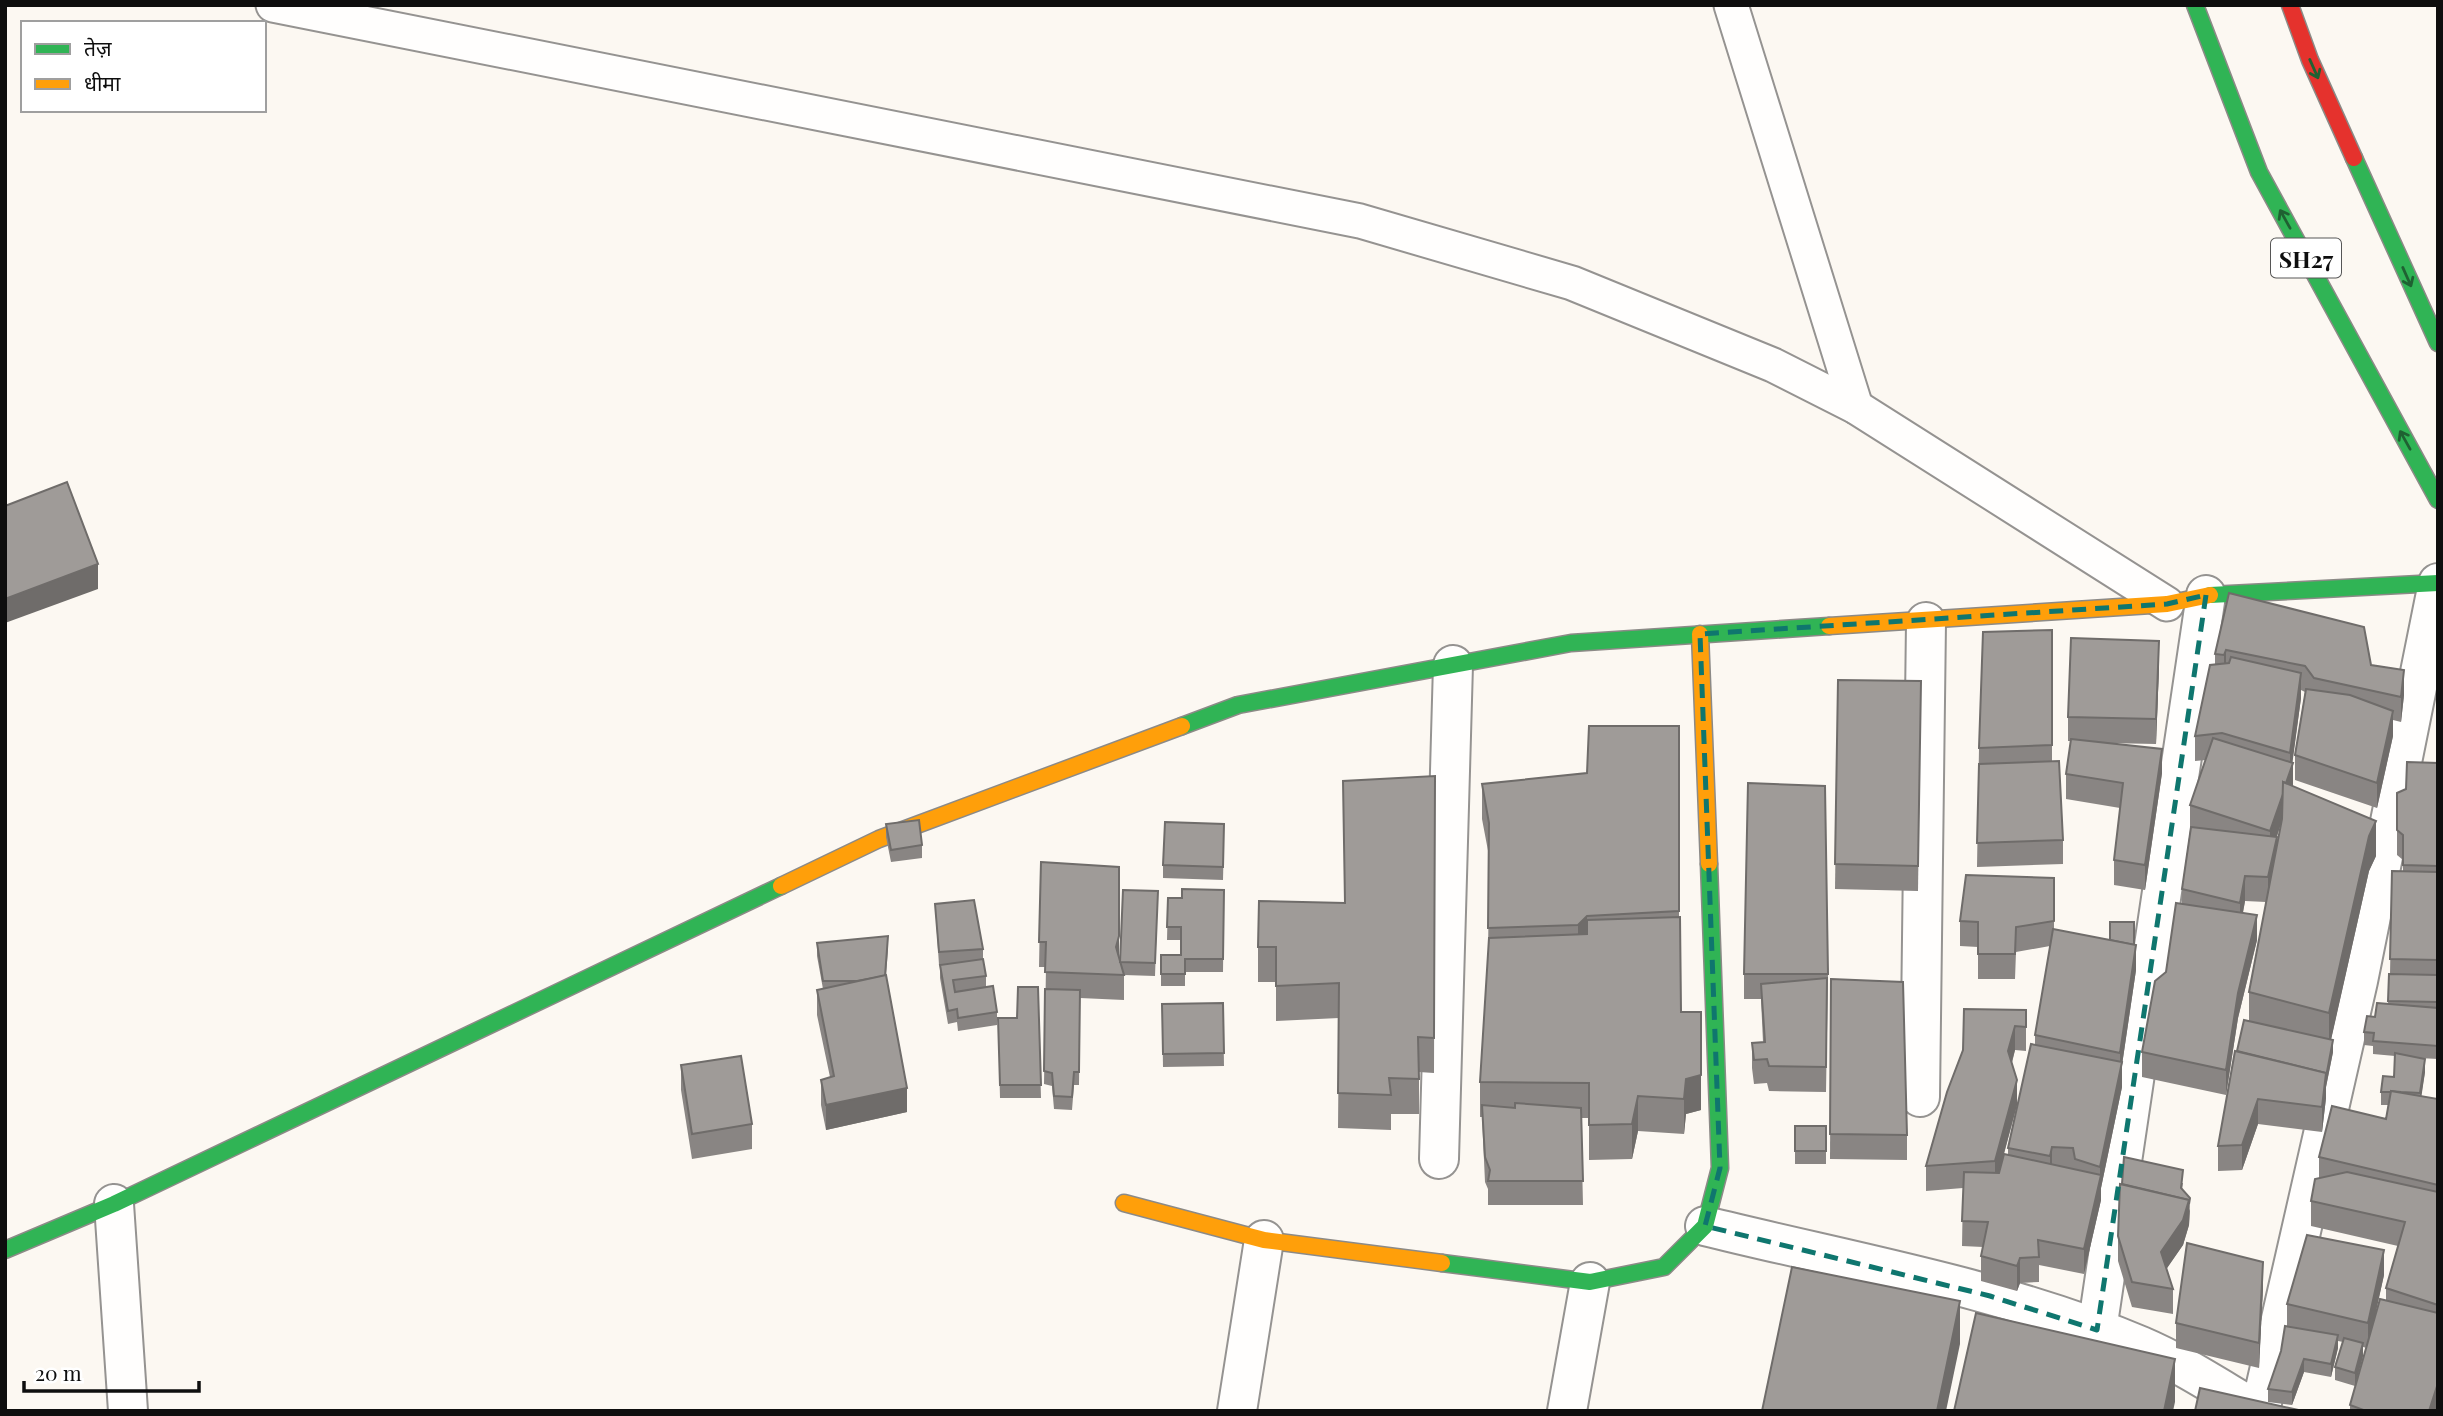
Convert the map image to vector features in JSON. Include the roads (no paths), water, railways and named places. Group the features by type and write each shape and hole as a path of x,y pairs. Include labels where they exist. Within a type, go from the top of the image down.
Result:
{"street":[{"name":"SH27","path":"2194,5 2259,172 2438,500"},
{"path":"2290,5 2310,60 2438,343"},
{"path":"5,1250 114,1203 879,839 1238,705 1571,643 1926,622 2167,604 2206,595 2438,583 2358,981 2259,1411 2144,1347 2097,1329 1990,1296 1705,1226"},
{"path":"2097,1329 2206,595"},
{"path":"1920,1097 1926,622"},
{"path":"1124,1203 1264,1240 1590,1282 1664,1266 1705,1226 1720,1168 1700,634"},
{"path":"1439,1159 1453,665"},
{"path":"114,1203 128,1411"},
{"path":"1237,1411 1264,1240"},
{"path":"1567,1411 1590,1282"}],"lane":[{"path":"273,5 1360,221 1572,283 1773,365 1856,407 2167,604"},
{"path":"1731,5 1856,407"}]}
